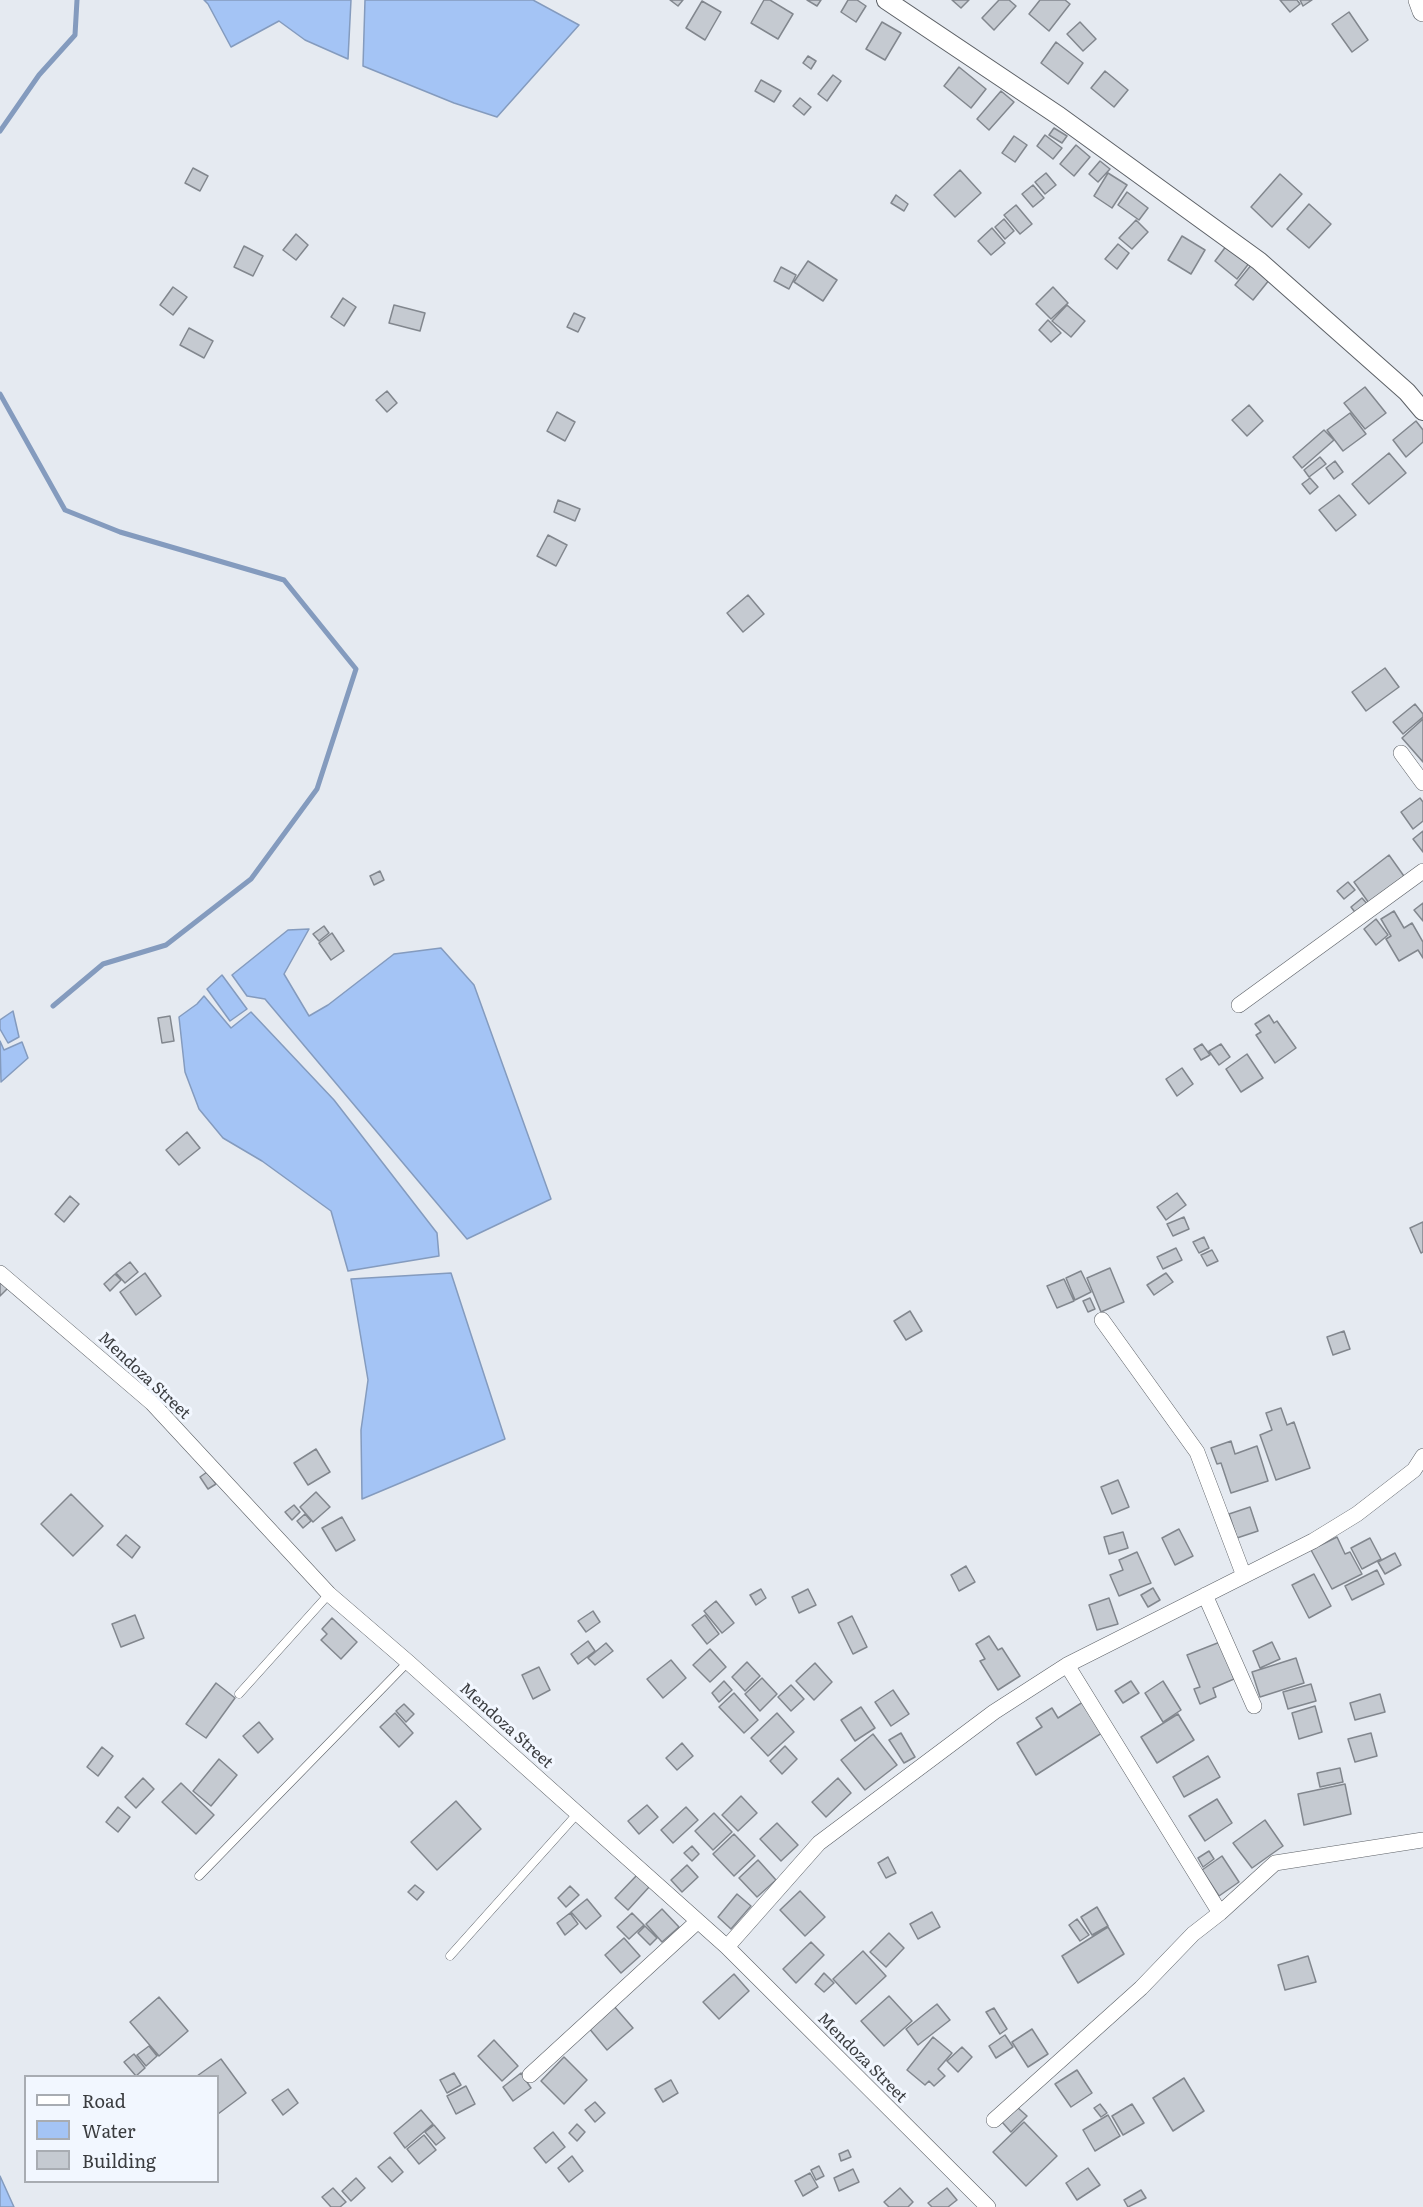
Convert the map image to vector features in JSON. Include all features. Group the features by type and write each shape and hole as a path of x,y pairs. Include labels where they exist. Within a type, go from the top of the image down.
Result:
{"main road":[{"path":"1419,0 1423,11"}],"street":[{"path":"886,0 1059,116 1259,261 1407,392 1423,411"},
{"path":"1401,753 1423,783"},
{"path":"1239,1005 1423,870"},
{"name":"Mendoza Street","path":"0,1273 152,1403 328,1594 408,1662 727,1947 988,2207"},
{"path":"1102,1320 1197,1452 1244,1576"},
{"path":"727,1947 819,1843 993,1712 1067,1665 1313,1541 1357,1514 1414,1470 1423,1456"},
{"path":"1205,1595 1254,1707"},
{"path":"1067,1665 1220,1913"},
{"path":"993,2120 1141,1988 1192,1934 1220,1913 1275,1863 1423,1840"},
{"path":"530,2075 698,1921"}],"lane":[{"path":"239,1694 328,1594"},
{"path":"199,1876 408,1662"},
{"path":"450,1956 577,1814"}],"water":[{"path":"204,0 351,0 348,59 305,40 279,21 231,47"},
{"path":"365,0 533,0 579,25 497,117 454,103 363,66"},
{"path":"309,929 284,974 309,1016 328,1005 394,954 441,948 474,985 551,1199 467,1239 265,999 247,996 232,975 288,930"},
{"path":"222,975 247,1009 230,1021 207,989"},
{"path":"204,996 231,1028 251,1012 334,1100 437,1233 439,1256 348,1271 331,1211 262,1161 223,1138 199,1109 185,1072 179,1017"},
{"path":"13,1011 19,1037 8,1043 0,1029 0,1020"},
{"path":"0,1041 4,1050 22,1042 28,1058 1,1082"},
{"path":"451,1273 505,1439 362,1499 361,1430 368,1380 351,1279"},
{"path":"0,2176 14,2207 0,2207"}],"building":[{"path":"670,0 683,0 678,6"},
{"path":"764,0 770,0 793,14 778,39 751,23"},
{"path":"807,0 821,0 817,6"},
{"path":"848,0 857,0 866,6 856,22 841,12"},
{"path":"952,0 969,0 961,8"},
{"path":"999,0 1009,0 1016,6 994,30 982,18"},
{"path":"1040,0 1065,0 1070,4 1049,31 1029,14"},
{"path":"1280,0 1297,0 1300,4 1290,12"},
{"path":"1300,0 1312,0 1303,6"},
{"path":"702,1 721,12 705,40 686,28"},
{"path":"1349,12 1368,40 1352,52 1332,24"},
{"path":"882,22 901,33 885,60 866,49"},
{"path":"1080,22 1096,39 1083,51 1067,34"},
{"path":"1056,42 1083,63 1068,84 1041,63"},
{"path":"808,56 816,61 811,69 803,63"},
{"path":"959,67 986,89 971,108 944,86"},
{"path":"1105,71 1128,90 1114,107 1091,88"},
{"path":"833,75 841,81 827,101 818,94"},
{"path":"761,80 781,91 774,102 755,91"},
{"path":"1001,91 1014,102 989,130 977,119"},
{"path":"800,98 811,107 804,115 793,106"},
{"path":"1054,128 1067,136 1062,143 1049,135"},
{"path":"1045,135 1062,148 1053,159 1037,146"},
{"path":"1014,136 1027,145 1015,162 1002,153"},
{"path":"1076,145 1090,157 1074,176 1060,164"},
{"path":"1100,161 1110,169 1098,182 1089,174"},
{"path":"193,168 208,176 200,191 185,183"},
{"path":"960,170 981,193 955,217 934,195"},
{"path":"1046,173 1056,185 1045,194 1035,182"},
{"path":"1108,173 1127,185 1112,208 1094,196"},
{"path":"1280,174 1302,194 1272,227 1251,207"},
{"path":"1033,185 1044,198 1033,207 1022,194"},
{"path":"1127,192 1148,208 1139,220 1118,205"},
{"path":"896,195 908,204 904,211 891,203"},
{"path":"1309,204 1331,224 1309,248 1287,229"},
{"path":"1016,205 1032,224 1020,234 1004,215"},
{"path":"1004,219 1014,231 1005,239 995,227"},
{"path":"1136,220 1148,232 1132,249 1119,238"},
{"path":"992,228 1005,243 991,255 978,241"},
{"path":"296,234 308,245 296,260 283,250"},
{"path":"1182,236 1205,250 1191,274 1168,260"},
{"path":"1118,244 1129,253 1117,269 1105,259"},
{"path":"1227,245 1250,262 1237,279 1215,261"},
{"path":"244,246 263,256 253,276 234,267"},
{"path":"808,261 837,280 823,301 794,282"},
{"path":"1252,264 1270,279 1253,300 1235,285"},
{"path":"781,267 796,275 789,289 774,281"},
{"path":"173,287 187,297 173,315 160,305"},
{"path":"1053,287 1068,303 1051,319 1036,304"},
{"path":"343,298 356,307 344,326 331,317"},
{"path":"394,305 425,313 420,331 389,323"},
{"path":"1067,305 1085,321 1071,337 1052,321"},
{"path":"574,313 585,318 578,332 567,327"},
{"path":"1048,320 1061,333 1051,342 1039,330"},
{"path":"189,328 213,341 204,358 180,345"},
{"path":"1365,387 1386,413 1365,429 1344,403"},
{"path":"387,391 397,403 387,412 376,400"},
{"path":"1249,405 1263,421 1247,436 1232,420"},
{"path":"557,412 575,422 565,441 547,431"},
{"path":"1350,413 1366,434 1343,451 1327,430"},
{"path":"1416,421 1423,430 1423,442 1406,457 1393,440"},
{"path":"1324,430 1334,440 1302,468 1293,457"},
{"path":"1389,453 1406,473 1369,504 1352,484"},
{"path":"1320,457 1326,464 1309,477 1304,470"},
{"path":"1335,461 1343,472 1334,479 1326,468"},
{"path":"1310,478 1318,487 1310,494 1302,484"},
{"path":"1339,495 1356,515 1336,531 1319,510"},
{"path":"558,500 580,509 575,521 554,512"},
{"path":"548,535 567,545 556,566 537,556"},
{"path":"748,595 764,614 743,632 727,613"},
{"path":"1385,668 1399,687 1366,711 1352,692"},
{"path":"1415,704 1423,717 1403,734 1393,722"},
{"path":"1423,719 1423,762 1402,738"},
{"path":"1420,798 1423,802 1423,821 1413,829 1401,812"},
{"path":"1423,831 1423,852 1413,839"},
{"path":"1389,855 1406,879 1371,906 1354,882"},
{"path":"380,871 384,880 374,885 370,876"},
{"path":"1348,882 1355,890 1344,899 1337,891"},
{"path":"1362,898 1369,906 1357,915 1351,907"},
{"path":"1423,903 1423,921 1414,910"},
{"path":"1394,911 1404,928 1412,923 1423,942 1423,958 1418,950 1399,961 1386,939 1391,936 1381,919"},
{"path":"1376,919 1388,935 1376,945 1364,929"},
{"path":"324,926 329,933 319,941 313,934"},
{"path":"332,933 344,951 331,960 319,943"},
{"path":"1269,1015 1274,1023 1277,1021 1296,1048 1275,1063 1256,1035 1261,1032 1255,1024"},
{"path":"170,1016 174,1041 162,1043 158,1018"},
{"path":"1202,1044 1210,1055 1201,1060 1194,1049"},
{"path":"1221,1044 1230,1057 1219,1065 1209,1051"},
{"path":"1247,1054 1263,1078 1241,1092 1226,1069"},
{"path":"1182,1068 1193,1084 1177,1096 1166,1079"},
{"path":"187,1132 200,1148 179,1165 166,1150"},
{"path":"1177,1193 1186,1205 1166,1220 1157,1207"},
{"path":"70,1196 79,1204 64,1222 55,1214"},
{"path":"1184,1217 1189,1229 1173,1236 1167,1224"},
{"path":"1423,1222 1423,1252 1421,1253 1410,1228"},
{"path":"1204,1237 1209,1248 1199,1253 1193,1242"},
{"path":"1176,1248 1182,1260 1163,1269 1157,1257"},
{"path":"1212,1250 1218,1261 1207,1266 1201,1255"},
{"path":"130,1262 138,1272 125,1283 116,1273"},
{"path":"1110,1268 1124,1302 1101,1312 1087,1278"},
{"path":"1081,1271 1091,1292 1075,1300 1066,1278"},
{"path":"145,1273 161,1296 136,1315 120,1292"},
{"path":"1166,1273 1173,1282 1154,1295 1147,1285"},
{"path":"115,1274 121,1280 110,1291 104,1284"},
{"path":"0,1277 9,1287 0,1296"},
{"path":"1064,1279 1074,1301 1057,1308 1047,1286"},
{"path":"1090,1298 1095,1309 1088,1312 1083,1301"},
{"path":"910,1311 922,1331 906,1340 894,1321"},
{"path":"1344,1331 1350,1349 1333,1355 1327,1337"},
{"path":"1281,1408 1287,1425 1294,1422 1310,1468 1276,1480 1260,1435 1272,1430 1266,1413"},
{"path":"1231,1441 1235,1454 1257,1446 1268,1481 1231,1493 1221,1463 1217,1464 1211,1448"},
{"path":"316,1449 330,1472 308,1485 294,1463"},
{"path":"207,1472 216,1484 208,1489 200,1477"},
{"path":"1118,1480 1129,1507 1112,1514 1101,1487"},
{"path":"316,1492 330,1507 313,1522 300,1507"},
{"path":"71,1494 103,1526 73,1556 41,1524"},
{"path":"294,1505 300,1512 292,1520 285,1512"},
{"path":"1250,1507 1258,1531 1237,1538 1229,1514"},
{"path":"305,1514 311,1521 303,1528 297,1521"},
{"path":"342,1517 355,1540 336,1551 322,1528"},
{"path":"1179,1529 1193,1556 1175,1565 1162,1538"},
{"path":"1123,1532 1128,1548 1109,1554 1104,1537"},
{"path":"126,1535 140,1547 132,1558 117,1545"},
{"path":"1337,1537 1345,1554 1350,1552 1362,1574 1332,1589 1311,1550"},
{"path":"1370,1538 1381,1559 1362,1569 1351,1548"},
{"path":"1137,1552 1151,1583 1119,1596 1110,1575 1123,1570 1119,1560"},
{"path":"1395,1553 1401,1565 1385,1574 1378,1562"},
{"path":"966,1566 975,1582 959,1591 951,1575"},
{"path":"1377,1570 1384,1584 1352,1600 1345,1586"},
{"path":"1314,1574 1331,1606 1309,1618 1292,1585"},
{"path":"1153,1588 1160,1600 1148,1607 1141,1595"},
{"path":"761,1589 766,1598 756,1605 750,1595"},
{"path":"808,1589 816,1605 799,1613 792,1597"},
{"path":"1109,1598 1118,1624 1097,1630 1089,1605"},
{"path":"716,1601 734,1623 722,1633 704,1611"},
{"path":"593,1611 600,1622 586,1632 578,1621"},
{"path":"135,1615 144,1638 121,1647 112,1624"},
{"path":"705,1615 719,1634 707,1644 692,1625"},
{"path":"852,1616 867,1647 853,1654 838,1623"},
{"path":"332,1618 357,1642 341,1659 321,1640 327,1634 322,1629"},
{"path":"989,1636 998,1650 1002,1648 1020,1676 998,1690 980,1661 985,1659 976,1644"},
{"path":"588,1641 595,1651 578,1664 571,1654"},
{"path":"1220,1642 1234,1679 1213,1688 1216,1697 1200,1704 1194,1689 1200,1687 1187,1655"},
{"path":"1272,1642 1280,1659 1260,1668 1253,1651"},
{"path":"606,1643 613,1651 595,1665 588,1658"},
{"path":"710,1649 726,1667 710,1682 693,1665"},
{"path":"1296,1658 1304,1683 1260,1697 1252,1672"},
{"path":"671,1660 686,1678 663,1698 647,1679"},
{"path":"747,1662 760,1676 745,1691 732,1677"},
{"path":"815,1663 832,1682 814,1700 796,1681"},
{"path":"539,1667 550,1690 533,1699 522,1675"},
{"path":"762,1678 777,1694 760,1711 745,1694"},
{"path":"724,1681 732,1690 719,1702 712,1693"},
{"path":"1131,1681 1139,1693 1123,1703 1115,1691"},
{"path":"1163,1681 1181,1710 1163,1722 1145,1693"},
{"path":"216,1683 235,1698 206,1738 186,1724"},
{"path":"1311,1684 1316,1701 1288,1709 1283,1692"},
{"path":"791,1685 804,1699 791,1711 778,1697"},
{"path":"893,1690 909,1714 891,1726 875,1702"},
{"path":"734,1693 758,1720 744,1733 719,1707"},
{"path":"1380,1694 1385,1712 1355,1720 1350,1703"},
{"path":"1086,1700 1105,1731 1036,1775 1017,1743 1042,1727 1036,1718 1052,1708 1058,1718"},
{"path":"404,1704 414,1714 406,1722 396,1711"},
{"path":"1315,1706 1322,1732 1299,1739 1292,1713"},
{"path":"861,1707 875,1728 855,1741 841,1720"},
{"path":"395,1713 413,1733 399,1747 380,1727"},
{"path":"777,1713 794,1732 768,1756 751,1738"},
{"path":"1178,1714 1194,1740 1157,1763 1141,1737"},
{"path":"259,1722 273,1739 258,1753 243,1736"},
{"path":"901,1733 915,1757 904,1763 889,1740"},
{"path":"1371,1733 1377,1756 1355,1762 1348,1739"},
{"path":"873,1734 897,1765 865,1790 841,1760"},
{"path":"682,1743 693,1756 677,1770 666,1758"},
{"path":"785,1746 797,1759 782,1774 770,1761"},
{"path":"102,1747 113,1756 98,1776 87,1767"},
{"path":"1208,1756 1220,1777 1184,1797 1173,1777"},
{"path":"219,1759 237,1775 211,1806 193,1791"},
{"path":"1340,1768 1343,1782 1320,1787 1317,1773"},
{"path":"143,1778 154,1789 136,1808 125,1797"},
{"path":"838,1778 851,1793 826,1817 812,1802"},
{"path":"181,1783 214,1815 196,1834 162,1802"},
{"path":"1345,1784 1351,1814 1304,1825 1298,1794"},
{"path":"741,1796 757,1813 738,1831 722,1815"},
{"path":"1217,1799 1232,1823 1205,1841 1189,1816"},
{"path":"456,1801 481,1829 437,1870 411,1842"},
{"path":"647,1805 658,1817 639,1834 628,1821"},
{"path":"118,1807 130,1817 118,1832 106,1822"},
{"path":"686,1807 698,1820 673,1843 661,1830"},
{"path":"714,1813 732,1832 713,1850 695,1831"},
{"path":"1265,1820 1283,1846 1252,1868 1233,1843"},
{"path":"777,1823 798,1845 781,1861 760,1839"},
{"path":"734,1834 755,1856 734,1876 713,1854"},
{"path":"692,1846 699,1854 692,1861 684,1853"},
{"path":"1209,1851 1214,1859 1203,1867 1198,1858"},
{"path":"1222,1856 1239,1882 1219,1896 1202,1870"},
{"path":"888,1857 896,1873 886,1878 878,1863"},
{"path":"758,1860 776,1880 757,1897 739,1878"},
{"path":"687,1865 698,1877 682,1892 671,1880"},
{"path":"638,1874 650,1886 628,1910 615,1898"},
{"path":"415,1885 424,1892 417,1900 408,1892"},
{"path":"570,1886 579,1895 566,1907 558,1898"},
{"path":"800,1891 825,1917 805,1936 780,1910"},
{"path":"737,1894 751,1906 731,1929 718,1917"},
{"path":"587,1899 601,1916 586,1929 571,1912"},
{"path":"1097,1907 1108,1926 1092,1935 1081,1917"},
{"path":"662,1909 679,1927 662,1942 646,1924"},
{"path":"932,1912 940,1927 918,1939 910,1924"},
{"path":"570,1913 578,1924 565,1935 557,1923"},
{"path":"632,1913 644,1925 629,1939 617,1927"},
{"path":"1077,1919 1089,1935 1080,1941 1069,1925"},
{"path":"645,1926 657,1938 650,1945 638,1933"},
{"path":"1108,1927 1124,1954 1078,1983 1062,1956"},
{"path":"889,1933 904,1948 886,1967 870,1952"},
{"path":"624,1938 640,1956 621,1973 605,1955"},
{"path":"811,1942 824,1955 796,1983 783,1969"},
{"path":"863,1951 886,1976 856,2004 833,1979"},
{"path":"1308,1956 1316,1982 1285,1990 1278,1965"},
{"path":"824,1973 834,1983 824,1992 815,1984"},
{"path":"734,1974 749,1991 719,2019 703,2002"},
{"path":"889,1996 912,2021 884,2046 861,2021"},
{"path":"159,1997 188,2031 159,2056 130,2022"},
{"path":"937,2004 950,2020 918,2045 906,2029"},
{"path":"613,2005 633,2028 607,2050 588,2027"},
{"path":"994,2008 1007,2029 1000,2034 986,2012"},
{"path":"1032,2029 1048,2054 1028,2067 1012,2042"},
{"path":"1005,2035 1013,2047 996,2058 989,2046"},
{"path":"933,2037 952,2053 938,2069 945,2076 934,2086 929,2081 925,2085 907,2070"},
{"path":"494,2040 518,2066 502,2081 478,2056"},
{"path":"149,2046 157,2056 146,2066 137,2055"},
{"path":"962,2047 972,2057 958,2072 947,2061"},
{"path":"134,2054 145,2068 135,2075 124,2062"},
{"path":"564,2057 587,2080 564,2104 541,2081"},
{"path":"221,2059 246,2093 219,2113 219,2075 198,2075"},
{"path":"1077,2070 1092,2093 1071,2107 1055,2084"},
{"path":"454,2073 461,2085 447,2093 440,2080"},
{"path":"521,2073 531,2088 513,2101 503,2087"},
{"path":"1184,2078 1204,2111 1173,2131 1153,2098"},
{"path":"671,2080 678,2093 663,2102 655,2089"},
{"path":"466,2086 475,2104 456,2114 447,2096"},
{"path":"288,2089 298,2103 283,2115 272,2100"},
{"path":"595,2102 605,2113 595,2122 585,2110"},
{"path":"1100,2104 1107,2113 1101,2117 1094,2108"},
{"path":"1132,2104 1144,2123 1123,2135 1112,2116"},
{"path":"1017,2107 1027,2116 1011,2132 1002,2122"},
{"path":"421,2110 433,2124 405,2148 394,2133"},
{"path":"1108,2115 1120,2136 1095,2151 1083,2130"},
{"path":"1024,2122 1057,2156 1026,2186 993,2152"},
{"path":"577,2124 585,2132 577,2141 569,2133"},
{"path":"434,2125 445,2138 436,2145 425,2132"},
{"path":"553,2132 565,2147 546,2163 534,2148"},
{"path":"424,2135 436,2150 419,2164 407,2149"},
{"path":"848,2150 851,2157 841,2161 839,2154"},
{"path":"572,2156 583,2171 569,2182 558,2168"},
{"path":"390,2157 403,2172 392,2182 378,2167"},
{"path":"819,2166 824,2176 816,2180 811,2170"},
{"path":"1088,2168 1100,2185 1077,2200 1066,2183"},
{"path":"853,2169 859,2182 839,2191 834,2178"},
{"path":"810,2173 818,2187 803,2196 795,2181"},
{"path":"356,2178 365,2188 351,2201 342,2191"},
{"path":"333,2188 346,2202 340,2207 331,2207 322,2197"},
{"path":"900,2188 913,2202 908,2207 889,2207 884,2202"},
{"path":"947,2188 957,2200 948,2207 932,2207 928,2203"},
{"path":"1141,2190 1146,2198 1128,2207 1124,2200"}],"waterway":[{"path":"0,131 39,75 75,35 77,0"},
{"path":"0,394 65,510 120,532 284,580 356,669 317,789 251,879 166,945 103,964 53,1006"}]}
